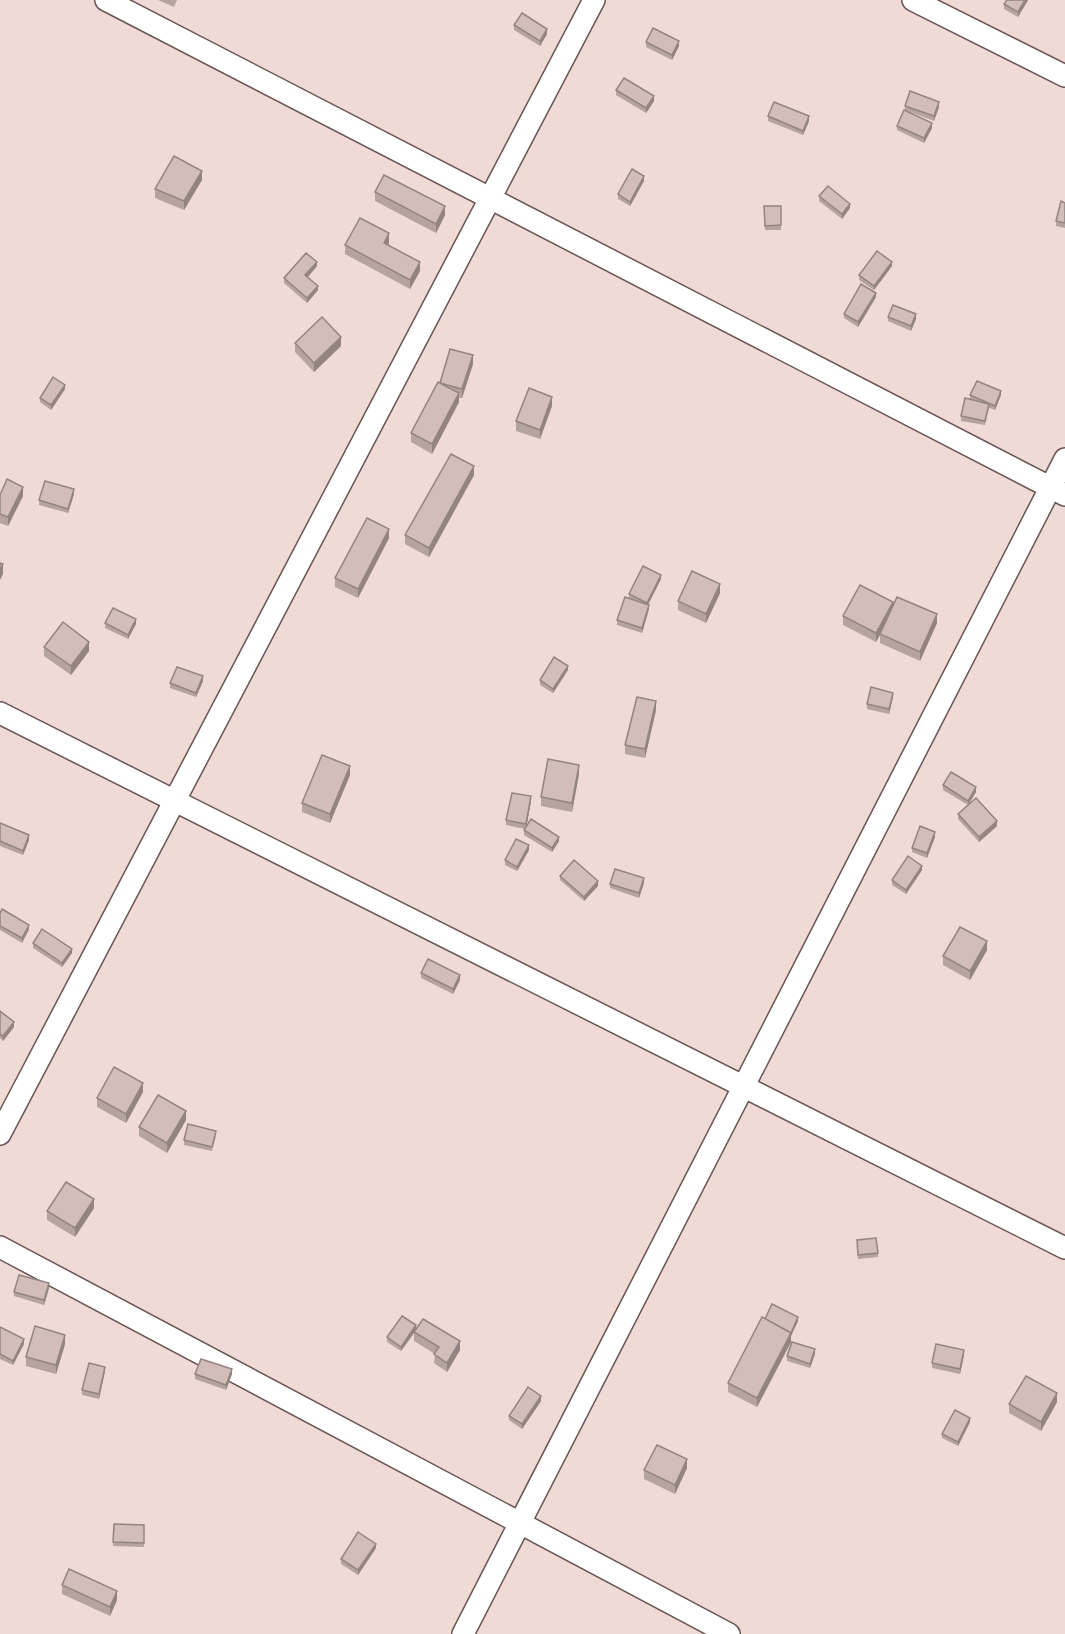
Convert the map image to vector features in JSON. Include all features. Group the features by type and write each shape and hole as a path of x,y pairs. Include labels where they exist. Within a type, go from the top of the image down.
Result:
{"street":[{"path":"106,0 1058,491"},
{"path":"0,1134 594,0"},
{"path":"913,0 1065,76"},
{"path":"463,1634 743,1087 1058,491 1065,459"},
{"path":"0,713 1065,1248"},
{"path":"0,1247 729,1634"}],"building":[{"path":"1007,0 1025,0 1018,12 1004,4"},
{"path":"522,13 547,29 540,41 514,25"},
{"path":"653,28 679,41 672,55 646,42"},
{"path":"624,78 654,96 646,108 616,90"},
{"path":"910,91 939,102 934,116 905,106"},
{"path":"774,102 809,116 803,131 768,116"},
{"path":"904,110 932,123 924,138 897,126"},
{"path":"174,156 202,171 184,201 155,189"},
{"path":"632,169 644,176 630,202 618,194"},
{"path":"384,175 445,206 436,224 375,192"},
{"path":"828,186 850,204 842,214 819,196"},
{"path":"1061,201 1065,203 1065,223 1056,221"},
{"path":"764,206 781,206 781,225 765,226"},
{"path":"360,218 389,233 384,243 420,262 410,280 345,245"},
{"path":"877,251 892,262 874,286 859,275"},
{"path":"306,253 317,262 305,275 318,286 307,298 284,278"},
{"path":"861,284 876,293 858,322 844,314"},
{"path":"893,305 916,314 911,326 888,317"},
{"path":"322,317 341,337 314,363 295,343"},
{"path":"450,349 473,355 462,389 440,383"},
{"path":"53,377 65,385 51,405 40,398"},
{"path":"977,381 1001,391 995,406 970,395"},
{"path":"438,382 459,393 432,444 411,433"},
{"path":"529,388 552,397 540,430 516,421"},
{"path":"965,398 989,404 985,421 961,416"},
{"path":"451,454 474,466 429,548 405,535"},
{"path":"7,479 23,487 8,517 0,514 0,495"},
{"path":"45,481 74,489 68,509 39,500"},
{"path":"367,518 389,529 358,589 335,578"},
{"path":"643,566 661,575 647,603 629,594"},
{"path":"692,571 720,584 706,614 678,601"},
{"path":"860,585 893,602 876,633 843,616"},
{"path":"625,597 649,605 642,628 617,620"},
{"path":"897,597 937,614 920,652 880,634"},
{"path":"113,608 136,619 128,635 105,623"},
{"path":"63,622 89,642 71,666 44,647"},
{"path":"554,657 568,666 553,689 540,680"},
{"path":"177,667 203,676 196,693 170,683"},
{"path":"871,687 893,693 889,709 867,704"},
{"path":"637,697 656,701 645,749 625,745"},
{"path":"322,755 350,766 330,814 302,803"},
{"path":"548,759 579,765 572,803 541,797"},
{"path":"951,772 976,787 968,801 943,785"},
{"path":"512,793 531,796 526,824 506,820"},
{"path":"976,798 997,821 979,837 958,814"},
{"path":"531,819 559,837 552,848 524,830"},
{"path":"0,823 29,835 23,851 0,841"},
{"path":"920,826 935,832 927,853 912,848"},
{"path":"516,839 529,845 517,867 505,860"},
{"path":"908,856 922,866 906,890 892,880"},
{"path":"574,860 598,881 584,897 560,876"},
{"path":"615,869 644,878 639,893 610,884"},
{"path":"2,909 29,925 22,938 0,926"},
{"path":"960,927 987,941 970,971 943,956"},
{"path":"42,929 72,949 62,963 33,943"},
{"path":"428,959 460,975 453,989 421,973"},
{"path":"0,1011 14,1022 3,1036 0,1034"},
{"path":"114,1067 143,1083 126,1114 97,1098"},
{"path":"158,1095 186,1111 167,1143 139,1127"},
{"path":"188,1124 216,1131 212,1147 184,1140"},
{"path":"66,1182 94,1199 75,1228 47,1211"},
{"path":"876,1238 878,1253 858,1255 857,1240"},
{"path":"19,1275 49,1283 44,1300 14,1292"},
{"path":"772,1304 798,1317 791,1333 765,1319"},
{"path":"402,1316 416,1325 401,1347 387,1337"},
{"path":"762,1317 791,1333 757,1398 728,1383"},
{"path":"423,1319 460,1341 447,1363 434,1354 439,1347 414,1332"},
{"path":"35,1326 65,1335 56,1365 26,1357"},
{"path":"0,1327 24,1339 13,1361 0,1354"},
{"path":"792,1342 815,1349 810,1364 787,1356"},
{"path":"936,1344 964,1350 960,1369 932,1363"},
{"path":"201,1359 232,1369 226,1385 195,1374"},
{"path":"89,1363 105,1367 99,1394 82,1390"},
{"path":"1026,1376 1057,1393 1041,1422 1009,1404"},
{"path":"528,1387 541,1396 522,1424 509,1416"},
{"path":"955,1410 970,1418 958,1442 942,1434"},
{"path":"657,1445 687,1459 675,1485 644,1470"},
{"path":"114,1524 144,1525 144,1543 113,1542"},
{"path":"358,1532 376,1544 358,1570 341,1559"},
{"path":"69,1569 117,1591 110,1607 62,1585"}]}
